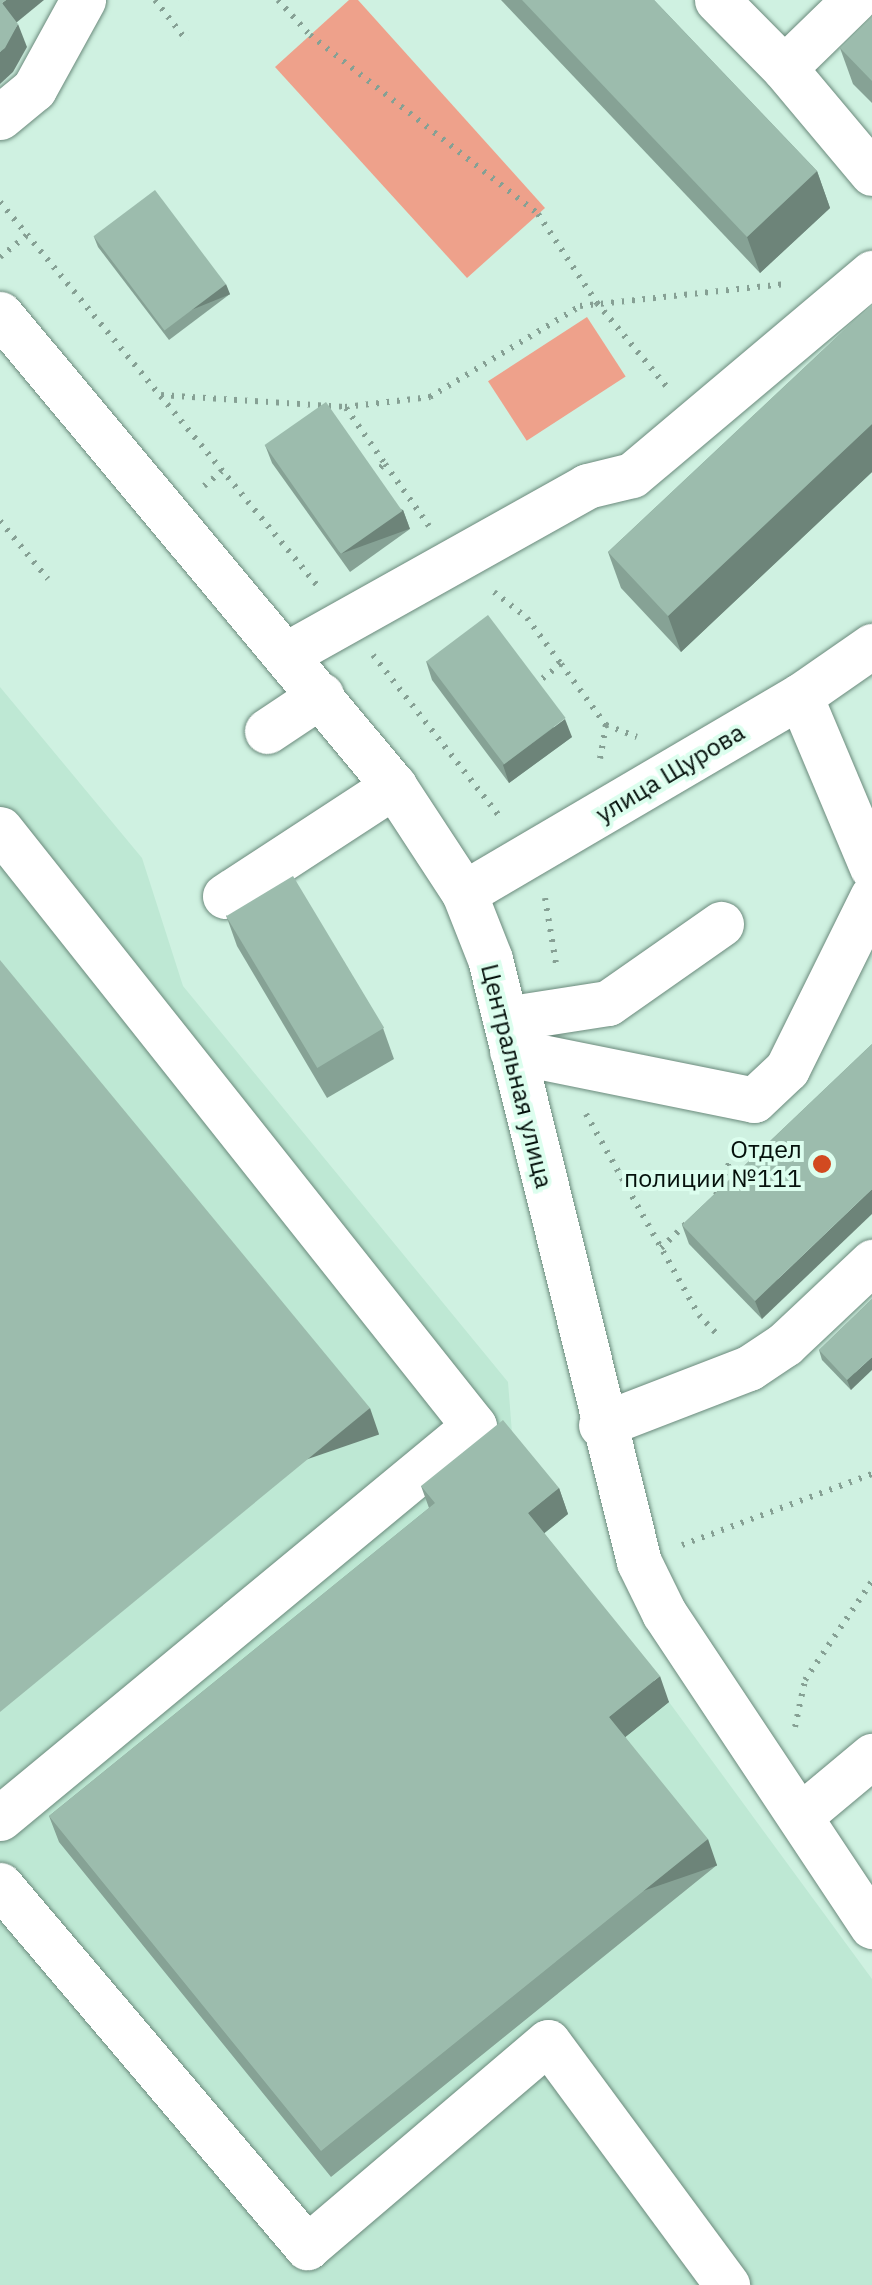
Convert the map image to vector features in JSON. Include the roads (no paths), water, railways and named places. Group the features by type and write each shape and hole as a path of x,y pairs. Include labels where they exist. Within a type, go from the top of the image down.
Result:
{"street":[{"path":"0,117 34,89 83,0"},
{"path":"717,0 784,68 872,172"},
{"path":"784,68 854,0"},
{"path":"287,654 586,486 632,476 872,273"},
{"name":"Центральная улица","path":"0,314 394,786 464,893 508,1035 601,1425 639,1562 664,1612 872,1926"},
{"name":"улица Щурова","path":"464,893 800,696 872,646"},
{"path":"268,732 321,695"},
{"path":"800,696 869,851"},
{"path":"225,896 394,786"},
{"path":"0,830 474,1426 0,1818"},
{"path":"508,1035 754,1100 787,1069 872,897"},
{"path":"508,1035 608,1004 721,924"},
{"path":"601,1425 749,1368 785,1344 872,1262"},
{"path":"800,1816 872,1756"},
{"path":"0,1885 307,2247 548,2042 727,2285"}],"place":[{"name":"Отдел полиции №111","path":"822,1164"}]}
